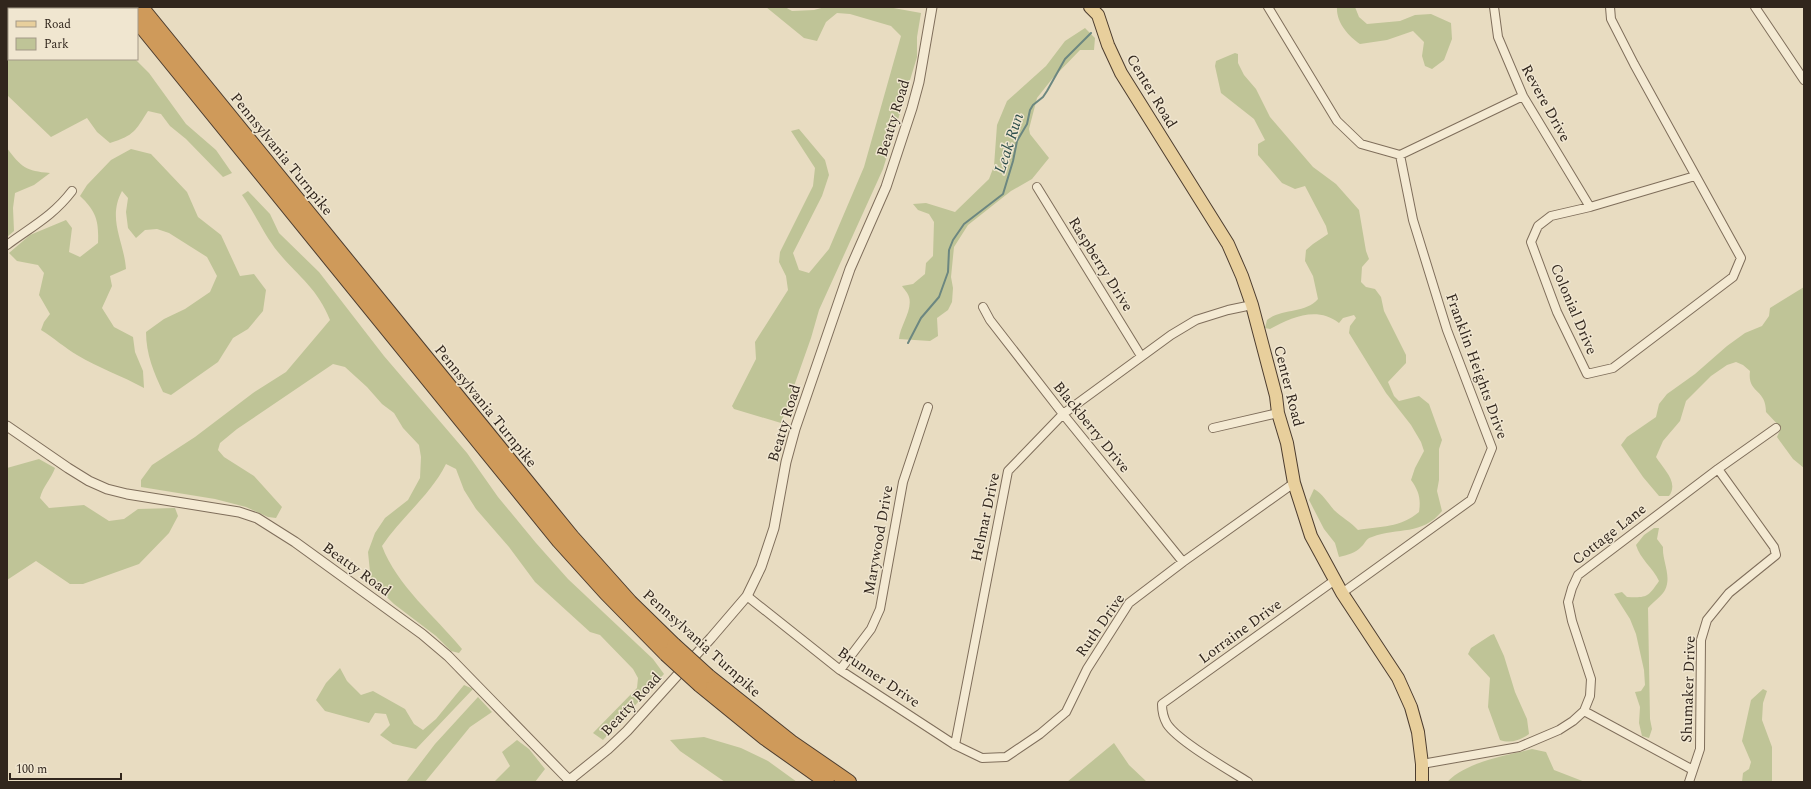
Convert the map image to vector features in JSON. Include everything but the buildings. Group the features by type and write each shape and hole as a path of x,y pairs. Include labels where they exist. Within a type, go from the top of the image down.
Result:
{"highway":[{"name":"Pennsylvania Turnpike","path":"141,7 563,526 670,649"},
{"name":"Pennsylvania Turnpike","path":"138,22 559,541 606,593 704,680 765,738 827,782"},
{"name":"Pennsylvania Turnpike","path":"704,680 849,782"}],"main road":[{"name":"Center Road","path":"1095,10 1108,46 1121,73 1228,244 1242,276 1252,305 1276,396 1278,413 1287,443 1294,483 1311,536 1342,593 1398,678 1418,732 1422,764 1422,782"}],"street":[{"name":"Beatty Road","path":"7,426 68,468 89,481 107,489 127,494 239,512 257,518 295,542 422,634 448,656 568,781 608,749 627,731 711,638 747,596 761,567 769,546 786,462 795,429 850,268 886,187 912,108 919,82 932,7"},
{"path":"1268,7 1338,121 1361,144 1400,155 1523,96"},
{"name":"Revere Drive","path":"1494,7 1498,37 1523,96 1590,207"},
{"name":"Colonial Drive","path":"1610,7 1611,19 1695,176 1741,258 1733,277 1613,368 1586,374 1557,312 1531,242 1538,226 1551,216 1590,207 1695,176"},
{"path":"1755,7 1804,80"},
{"name":"Franklin Heights Drive","path":"1342,593 1471,500 1492,448 1447,330 1413,220 1400,155"},
{"name":"Raspberry Drive","path":"1037,187 1141,356"},
{"path":"7,245 47,218 61,205 72,191"},
{"name":"Helmar Drive","path":"955,745 1008,471 1063,414 1141,356 1196,320 1228,310 1252,305"},
{"name":"Blackberry Drive","path":"983,307 990,320 1063,414 1183,562"},
{"name":"Marywood Drive","path":"840,670 871,629 880,609 903,482 928,407"},
{"path":"1213,428 1278,413"},
{"name":"Cottage Lane","path":"1584,711 1590,696 1590,679 1572,621 1568,602 1578,575 1718,469 1776,428"},
{"name":"Shumaker Drive","path":"1689,782 1700,749 1701,640 1707,620 1729,593 1776,555 1774,547 1718,469"},
{"name":"Ruth Drive","path":"1006,757 1040,734 1066,712 1087,669 1129,603 1183,562 1294,483"},
{"name":"Lorraine Drive","path":"1248,782 1187,742 1168,726 1162,715 1162,704 1335,580"},
{"name":"Brunner Drive","path":"747,596 840,670 955,745 982,758 1006,757"},
{"path":"1422,764 1519,747 1559,730 1573,721 1584,711 1693,770"}],"green space":[{"path":"7,7 89,7 8,8 8,60 136,60 149,73 186,124 216,150 232,173 223,177 186,139 170,126 161,114 148,111 134,132 110,143 97,132 87,118 51,137 7,95"},
{"path":"766,7 785,7 792,11 814,10 825,7 888,7 921,13 917,37 917,57 883,169 819,310 811,338 781,423 734,409 732,406 756,359 755,342 788,290 786,276 779,262 780,252 813,186 815,168 791,131 799,129 825,160 829,175 822,196 793,253 799,270 809,273 829,249 864,167 901,36 891,26 850,14 837,13 826,22 817,41 804,38"},
{"path":"1337,7 1355,7 1359,17 1367,24 1400,21 1415,15 1431,14 1451,23 1452,39 1444,60 1432,69 1425,66 1422,56 1424,42 1413,31 1387,40 1360,44 1351,37 1344,28 1338,18"},
{"path":"1085,28 1095,38 1094,50 1080,50 1052,79 1037,98 1029,129 1030,134 1049,158 1032,179 1011,191 968,225 954,247 951,277 953,288 952,302 948,310 937,318 938,336 930,341 899,339 908,313 910,302 907,293 902,286 913,284 925,274 926,263 933,256 934,222 929,214 918,210 913,204 926,203 955,212 989,179 994,166 997,125 1007,101 1046,66 1065,41"},
{"path":"1235,53 1238,54 1238,63 1244,75 1256,89 1270,117 1313,167 1336,184 1359,210 1366,251 1369,259 1362,267 1361,282 1366,287 1375,289 1381,297 1384,311 1406,355 1406,363 1388,382 1394,396 1399,401 1419,396 1429,404 1442,440 1439,449 1439,480 1437,491 1442,511 1434,519 1418,528 1382,534 1370,538 1357,551 1339,557 1335,543 1324,529 1309,500 1314,489 1334,510 1358,530 1397,524 1419,512 1419,495 1411,480 1415,468 1424,451 1421,442 1411,425 1386,393 1349,333 1350,326 1356,318 1354,315 1343,318 1339,323 1322,315 1304,315 1270,329 1265,328 1267,320 1273,316 1307,307 1318,299 1313,276 1305,261 1306,250 1328,234 1326,226 1305,186 1295,189 1282,183 1258,155 1258,144 1265,140 1254,119 1221,93 1215,66 1216,61"},
{"path":"7,148 16,160 25,167 35,171 50,173 34,185 15,193 13,208 14,231 7,237"},
{"path":"131,149 151,154 187,192 198,217 221,235 240,276 254,274 266,290 263,311 248,329 233,338 218,362 171,395 163,392 154,370 147,348 146,332 164,319 185,309 210,292 217,276 207,257 169,233 157,229 145,230 136,238 128,228 126,212 128,198 122,191 116,211 116,221 126,269 110,276 112,286 102,308 114,327 133,337 135,352 143,371 144,388 77,355 41,330 44,322 50,314 39,295 44,273 38,265 17,261 9,253 30,235 66,220 72,228 69,252 80,257 98,243 97,222 90,207 80,196 87,185 111,160"},
{"path":"248,191 270,214 279,233 319,272 384,356 467,453 498,497 536,543 568,579 653,659 664,674 603,740 593,733 637,688 638,678 633,669 600,635 590,632 535,582 509,547 476,509 464,490 456,469 446,464 432,486 382,546 389,561 407,587 462,649 459,653 451,651 436,636 394,604 371,582 368,552 375,533 385,518 408,500 420,478 421,457 419,445 403,428 394,413 382,404 367,387 345,367 333,364 237,429 220,443 218,450 224,457 254,476 282,507 276,518 268,517 246,507 215,499 141,487 141,480 152,465 195,437 253,393 286,372 330,320 314,291 285,261 268,238 242,195"},
{"path":"1804,287 1804,468 1793,459 1777,437 1781,428 1766,412 1763,399 1751,384 1750,371 1743,365 1736,362 1727,365 1711,376 1686,401 1680,421 1663,441 1656,457 1669,476 1672,491 1669,496 1659,496 1643,477 1621,445 1627,437 1656,417 1659,404 1667,394 1695,374 1727,346 1745,333 1762,326 1769,316 1770,308"},
{"path":"39,459 55,468 40,498 49,508 84,505 109,521 124,519 138,509 175,508 178,516 169,533 139,564 83,584 70,584 36,561 7,580 7,468"},
{"path":"1654,528 1659,528 1657,539 1663,547 1668,579 1664,592 1648,608 1650,719 1652,729 1649,738 1642,736 1639,723 1640,707 1635,692 1641,691 1645,685 1644,670 1636,634 1630,619 1614,594 1622,592 1627,597 1643,597 1652,590 1659,581 1640,555 1636,545 1644,535"},
{"path":"1494,634 1504,656 1515,692 1527,719 1529,734 1519,740 1508,742 1500,740 1488,707 1490,678 1468,654 1471,648"},
{"path":"340,668 347,681 361,695 373,691 405,709 414,724 423,730 436,719 464,685 473,689 416,749 393,744 380,735 390,725 386,714 375,713 369,723 325,711 316,700 326,683"},
{"path":"1763,689 1767,691 1763,703 1762,720 1772,747 1772,782 1742,782 1743,773 1749,769 1751,762 1742,741 1751,700"},
{"path":"478,697 492,712 470,727 425,782 406,782 435,744"},
{"path":"704,737 741,748 768,761 797,782 725,782 680,751 670,740"},
{"path":"517,740 529,749 545,769 535,782 494,782 510,766 502,752"},
{"path":"1114,743 1129,765 1147,782 1067,782"},
{"path":"1532,749 1546,752 1554,770 1585,782 1447,782 1465,769 1476,764"}],"waterway":[{"name":"Leak Run","path":"908,343 921,318 939,297 948,272 949,250 953,240 964,224 1003,194 1013,161 1017,141 1027,124 1030,110 1033,105 1043,97 1065,59 1091,33"}]}
